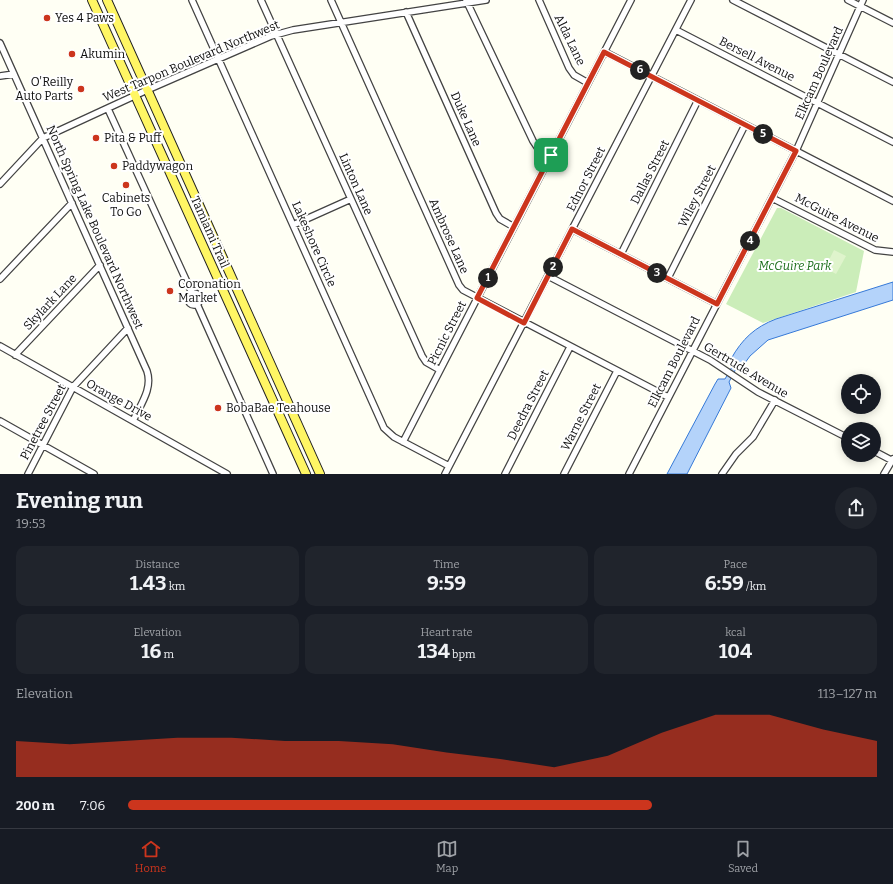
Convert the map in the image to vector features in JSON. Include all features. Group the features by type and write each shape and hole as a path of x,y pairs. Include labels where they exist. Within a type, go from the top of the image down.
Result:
{"main road":[{"name":"Tamiami Trail","path":"92,0 306,474"},
{"name":"Tamiami Trail","path":"107,0 320,474"},
{"path":"230,305 240,315 251,320"},
{"path":"240,328 250,333 262,344"}],"street":[{"name":"Lakeshore Circle","path":"192,0 384,428 389,434 449,466"},
{"name":"Linton Lane","path":"261,0 422,356 426,362 440,370"},
{"name":"Ambrose Lane","path":"331,0 459,285 463,290 668,397"},
{"name":"West Tarpon Boulevard Northwest","path":"0,184 43,138 148,90 277,34 341,22 486,0"},
{"name":"Alda Lane","path":"539,0 570,68 574,74 588,83"},
{"name":"Ednor Street","path":"445,474 691,0"},
{"path":"733,0 893,82"},
{"path":"848,0 893,23"},
{"name":"Elkcam Boulevard","path":"629,474 796,151 863,0"},
{"name":"Picnic Street","path":"403,442 630,1"},
{"path":"466,2 533,141 537,147 551,155"},
{"name":"Duke Lane","path":"406,12 496,213 500,219 514,227"},
{"name":"Bersell Avenue","path":"676,30 893,142"},
{"name":"North Spring Lake Boulevard Northwest","path":"0,43 147,371 150,383 133,421"},
{"path":"604,52 893,201"},
{"path":"0,76 14,74"},
{"name":"Dallas Street","path":"621,254 698,100"},
{"path":"108,109 192,293 199,296 200,300 197,304 273,474"},
{"name":"Wiley Street","path":"668,278 745,125"},
{"name":"McGuire Avenue","path":"772,198 875,250 893,252"},
{"path":"293,225 351,199"},
{"path":"0,279 72,203"},
{"path":"572,229 717,304"},
{"name":"Skylark Lane","path":"15,355 100,265"},
{"name":"Gertrude Avenue","path":"548,276 693,350 774,400 841,434"},
{"name":"Pinetree Street","path":"28,474 73,387 128,328"},
{"name":"Orange Drive","path":"0,346 227,474"},
{"name":"Deedra Street","path":"505,474 570,347"},
{"name":"Warne Street","path":"564,474 617,371"},
{"path":"722,474 736,454 753,437 774,400"},
{"path":"0,421 94,474"},
{"path":"881,454 893,460 884,474"}],"green space":[{"name":"McGuire Park","path":"777,208 781,208 864,251 856,292 763,323 726,304"},
{"path":"834,250 846,256 836,274 825,268"}],"water":[{"path":"893,282 893,300 768,340 750,356 742,367 737,367 729,382 731,388 687,474 667,474 715,384 718,379 725,379 733,365 731,359 740,345 750,334 768,322 776,319"}],"place":[{"name":"Yes 4 Paws","path":"47,18"},
{"name":"Akumin","path":"72,54"},
{"name":"O'Reilly Auto Parts","path":"81,89"},
{"name":"Pita & Puff","path":"96,138"},
{"name":"Paddywagon","path":"114,166"},
{"name":"Cabinets To Go","path":"126,185"},
{"name":"Coronation Market","path":"170,291"},
{"name":"BobaBae Teahouse","path":"218,408"}],"route":[{"path":"604,52 796,151 717,304 572,229 524,323 477,298 551,155 604,52"}]}
